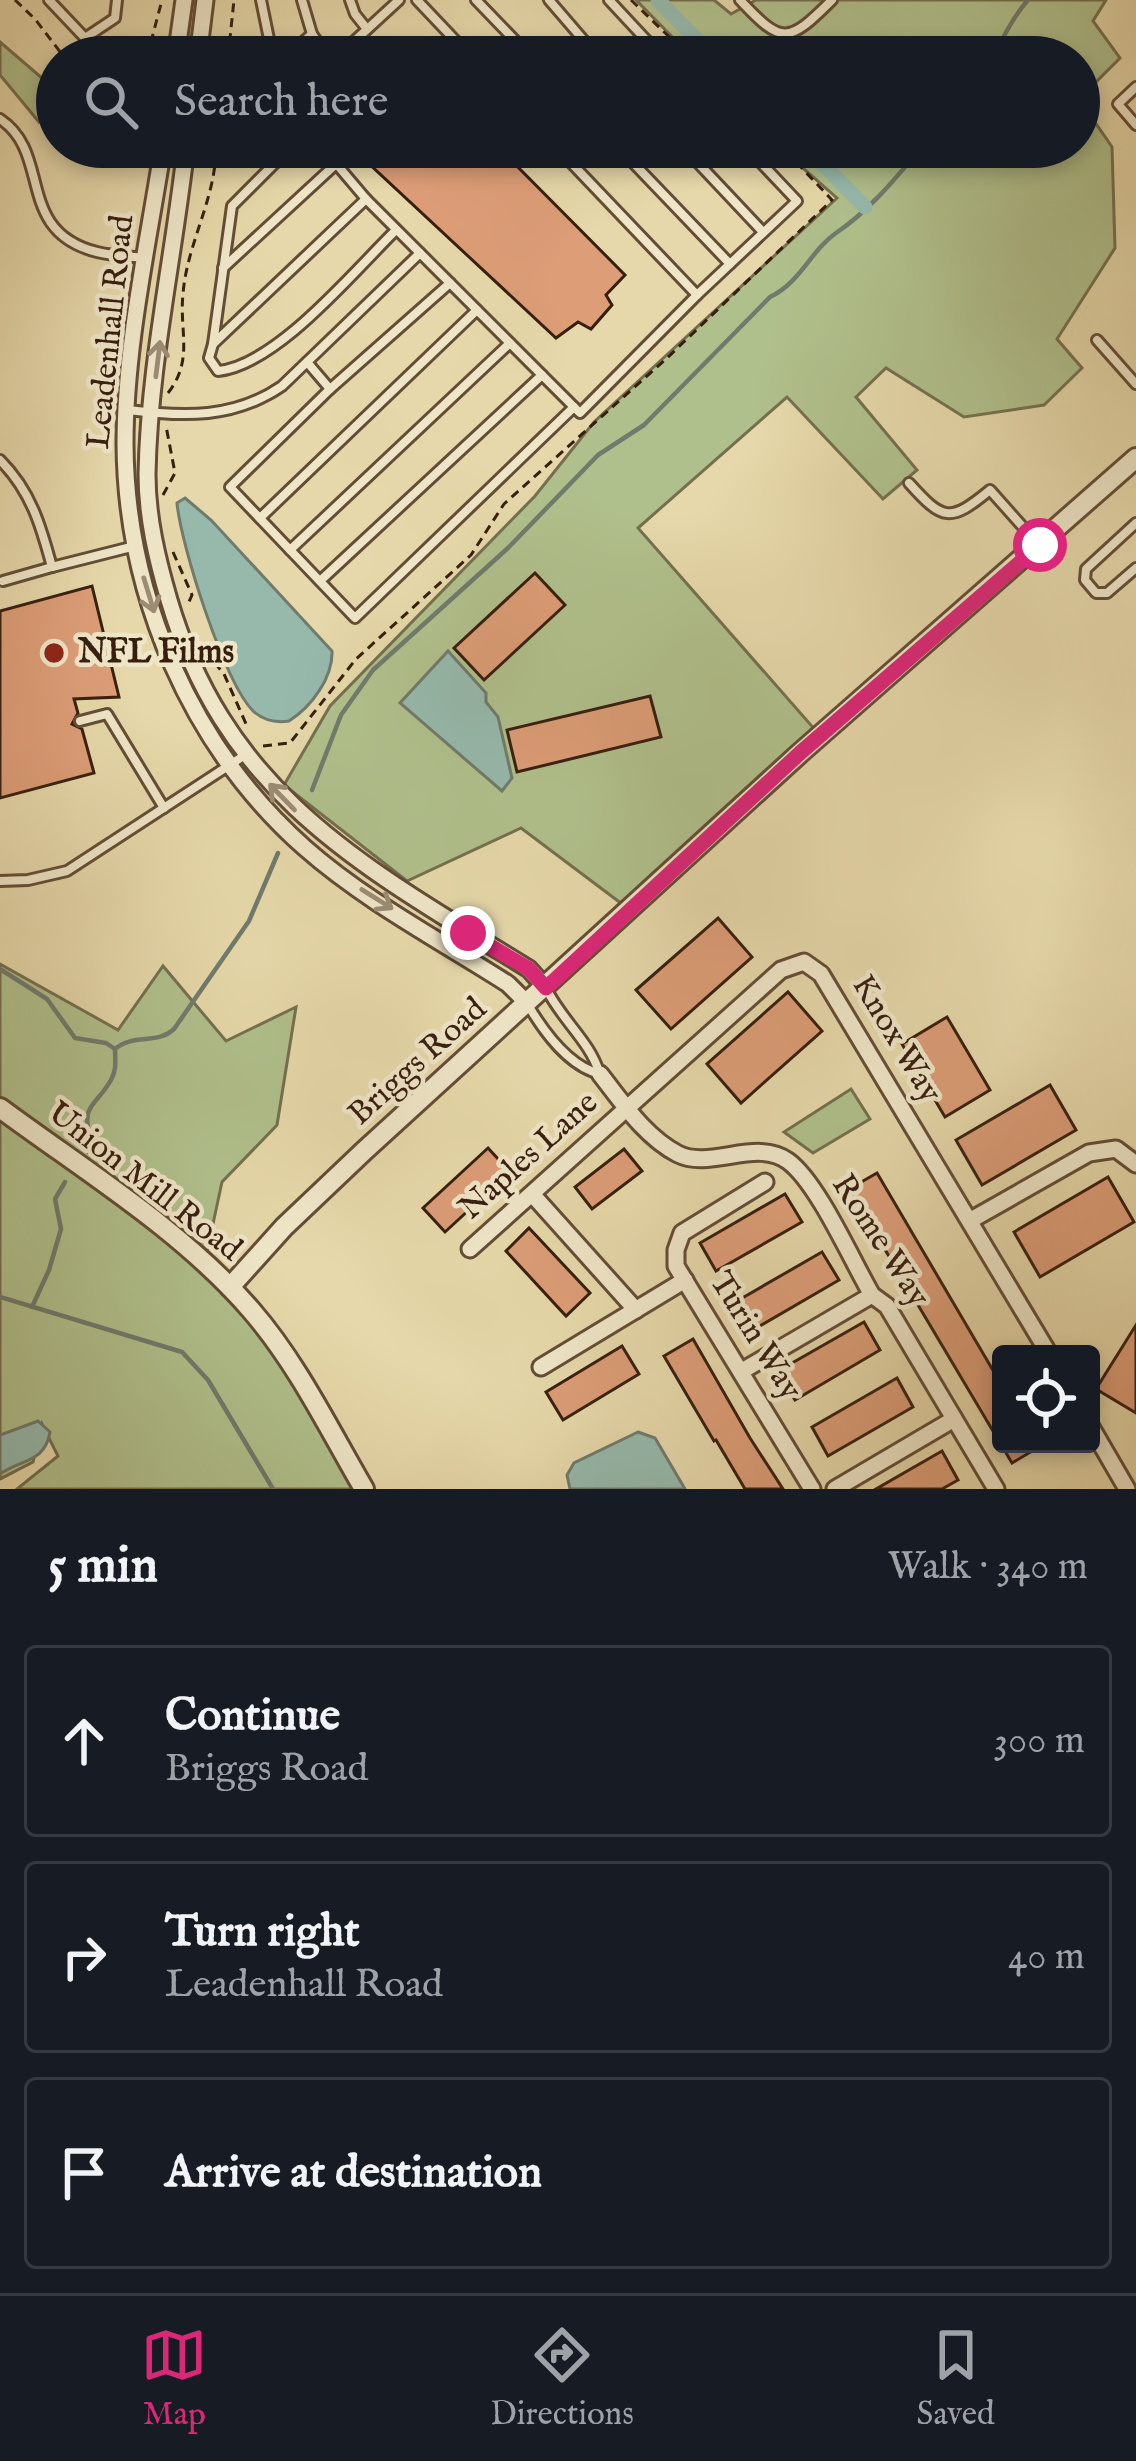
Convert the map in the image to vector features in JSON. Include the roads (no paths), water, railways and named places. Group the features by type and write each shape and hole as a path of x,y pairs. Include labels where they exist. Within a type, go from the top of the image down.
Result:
{"street":[{"path":"179,36 184,0"},
{"path":"201,36 205,0"},
{"name":"Leadenhall Road","path":"160,168 127,410 127,484 194,669 245,755 290,806 373,871 529,969 546,988"},
{"name":"Leadenhall Road","path":"183,168 149,413 147,481 152,606 174,670 190,706 229,765 308,850 508,985 527,1004"},
{"name":"Briggs Road","path":"230,1287 284,1227 800,753 1136,458"},
{"name":"Knox Way","path":"627,1109 781,970 804,962 821,974 1044,1345"},
{"name":"Rome Way","path":"600,1074 650,1134 681,1156 756,1152 786,1159 811,1188 872,1295 887,1306 996,1489"},
{"name":"Union Mill Road","path":"0,1108 175,1238 230,1287 276,1341 364,1489"},
{"name":"Naples Lane","path":"470,1249 627,1109"},
{"path":"971,1220 1089,1153 1116,1149 1136,1164"},
{"name":"Turin Way","path":"765,1182 682,1233 676,1266 812,1489"},
{"path":"532,1194 636,1310"},
{"path":"541,1367 685,1280"},
{"path":"742,1371 872,1295"},
{"path":"835,1489 954,1419"},
{"path":"1100,1440 1132,1487"}],"lane":[{"path":"49,0 83,36"},
{"path":"88,36 115,18 117,0"},
{"path":"261,0 267,36"},
{"path":"302,0 309,36"},
{"path":"350,0 368,28"},
{"path":"359,36 398,0"},
{"path":"417,0 451,36"},
{"path":"476,0 511,36"},
{"path":"549,0 580,36"},
{"path":"608,0 642,36"},
{"path":"740,0 771,33 784,35 807,26 832,0"},
{"path":"1136,87 1118,104 1136,125"},
{"path":"0,119 13,128 28,150 37,199 48,220 70,241 95,252 146,258"},
{"path":"270,168 232,206 209,358 218,371 248,365 286,338 396,230"},
{"path":"224,268 332,168"},
{"path":"341,168 366,200 580,413 796,201 765,168"},
{"path":"576,168 697,295"},
{"path":"638,168 730,264"},
{"path":"702,168 764,232"},
{"path":"213,344 366,200"},
{"path":"127,410 178,416 241,408 270,394 420,253"},
{"path":"449,283 230,487 355,618 574,407"},
{"path":"260,518 477,310"},
{"path":"1097,340 1136,384"},
{"path":"290,550 510,343"},
{"path":"307,362 330,389"},
{"path":"320,581 542,375"},
{"path":"0,460 19,479 38,514 52,567"},
{"path":"908,483 934,511 949,515 962,512 990,490 1040,545"},
{"path":"1136,523 1086,569 1085,580 1096,593 1107,592 1136,568"},
{"path":"3,581 146,544"},
{"path":"80,721 107,714 164,808"},
{"path":"0,881 67,872 245,755"},
{"path":"546,988 560,1016 594,1055 600,1074"},
{"path":"527,1004 542,1030 583,1070 600,1074"}],"waterway":[{"path":"658,0 693,36"},
{"path":"1004,36 1028,0"},
{"path":"827,168 865,207"},
{"path":"312,790 341,715 373,670 508,548 598,455 644,425 904,168"},
{"path":"115,1049 174,1029 249,921 278,853"},
{"path":"0,969 47,999 75,1038 115,1049"},
{"path":"88,1152 92,1143 88,1113 113,1076 115,1049"},
{"path":"32,1307 61,1229 55,1199 65,1182"},
{"path":"0,1297 182,1352 208,1380 273,1489"}],"place":[{"name":"NFL Films","path":"54,653"}]}
